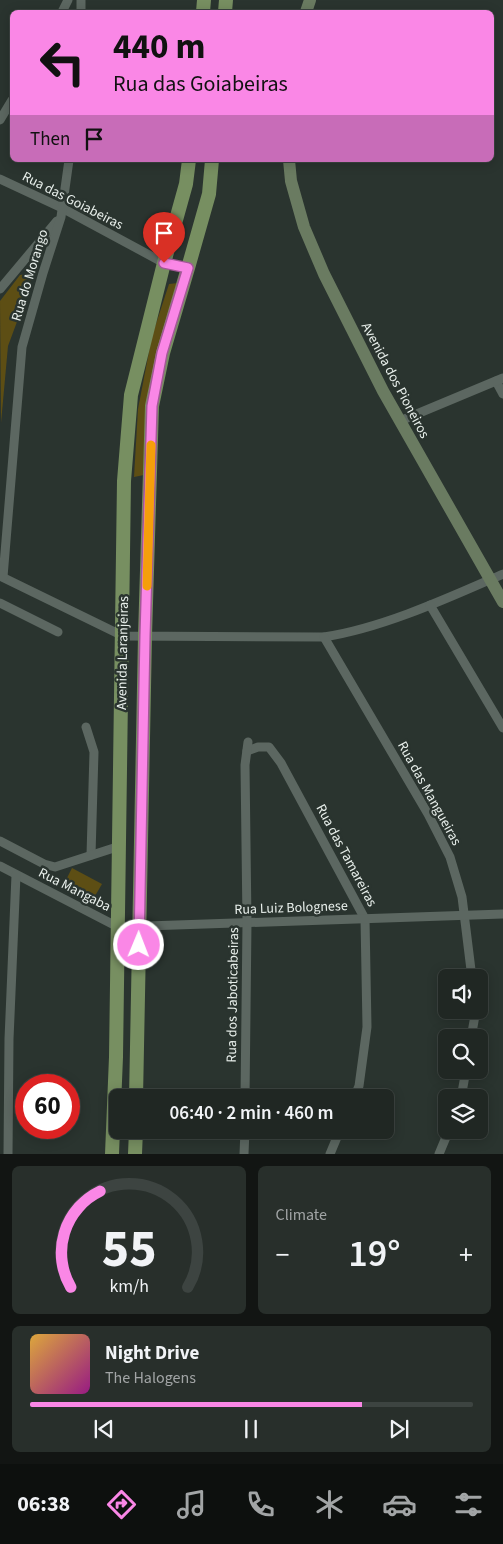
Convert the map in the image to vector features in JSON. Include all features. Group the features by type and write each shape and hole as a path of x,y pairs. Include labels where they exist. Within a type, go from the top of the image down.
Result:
{"main road":[{"name":"Avenida Laranjeiras","path":"112,1154 120,846 124,482 131,395 186,184 189,162"},
{"name":"Avenida Laranjeiras","path":"136,1089 145,636 152,406 162,353 209,194 212,162"},
{"name":"Avenida dos Pioneiros","path":"289,162 291,180 304,227 324,274 383,391 503,602"},
{"path":"135,1154 136,1139"}],"street":[{"path":"0,120 10,103"},
{"name":"Rua do Morango","path":"2,576 22,347 62,212 69,162"},
{"name":"Rua das Goiabeiras","path":"0,179 164,263 188,268"},
{"path":"0,289 62,212"},
{"path":"400,421 499,379 503,394"},
{"path":"2,576 123,636 324,637 350,633 430,605 503,574"},
{"path":"0,603 58,632"},
{"path":"430,605 503,728"},
{"name":"Rua das Mangueiras","path":"324,637 428,814 454,870 462,897 471,969"},
{"path":"86,727 94,752 91,856"},
{"name":"Rua das Tamareiras","path":"247,747 269,747 281,763 365,919 367,1027 358,1089"},
{"name":"Rua dos Jaboticabeiras","path":"245,1089 247,923 245,765 247,747"},
{"path":"0,842 44,864 55,867 120,846"},
{"name":"Rua Mangaba","path":"0,866 118,927 139,926"},
{"path":"8,1154 4,1039 16,875"},
{"name":"Rua Luiz Bolognese","path":"139,926 503,914"},
{"path":"244,1154 245,1139"},
{"path":"330,1154 336,1139"},
{"path":"439,1154 445,1139"}],"shaded area":[{"path":"25,274 31,279 31,284 8,346 1,423 0,301 20,275"},
{"path":"178,283 144,475 134,477 138,409 152,336 169,284"},
{"path":"72,868 102,884 92,901 63,886"}],"slow traffic":[{"path":"147,586 151,445"}],"route":[{"path":"139,945 152,406 162,353 188,268 164,263"}]}
